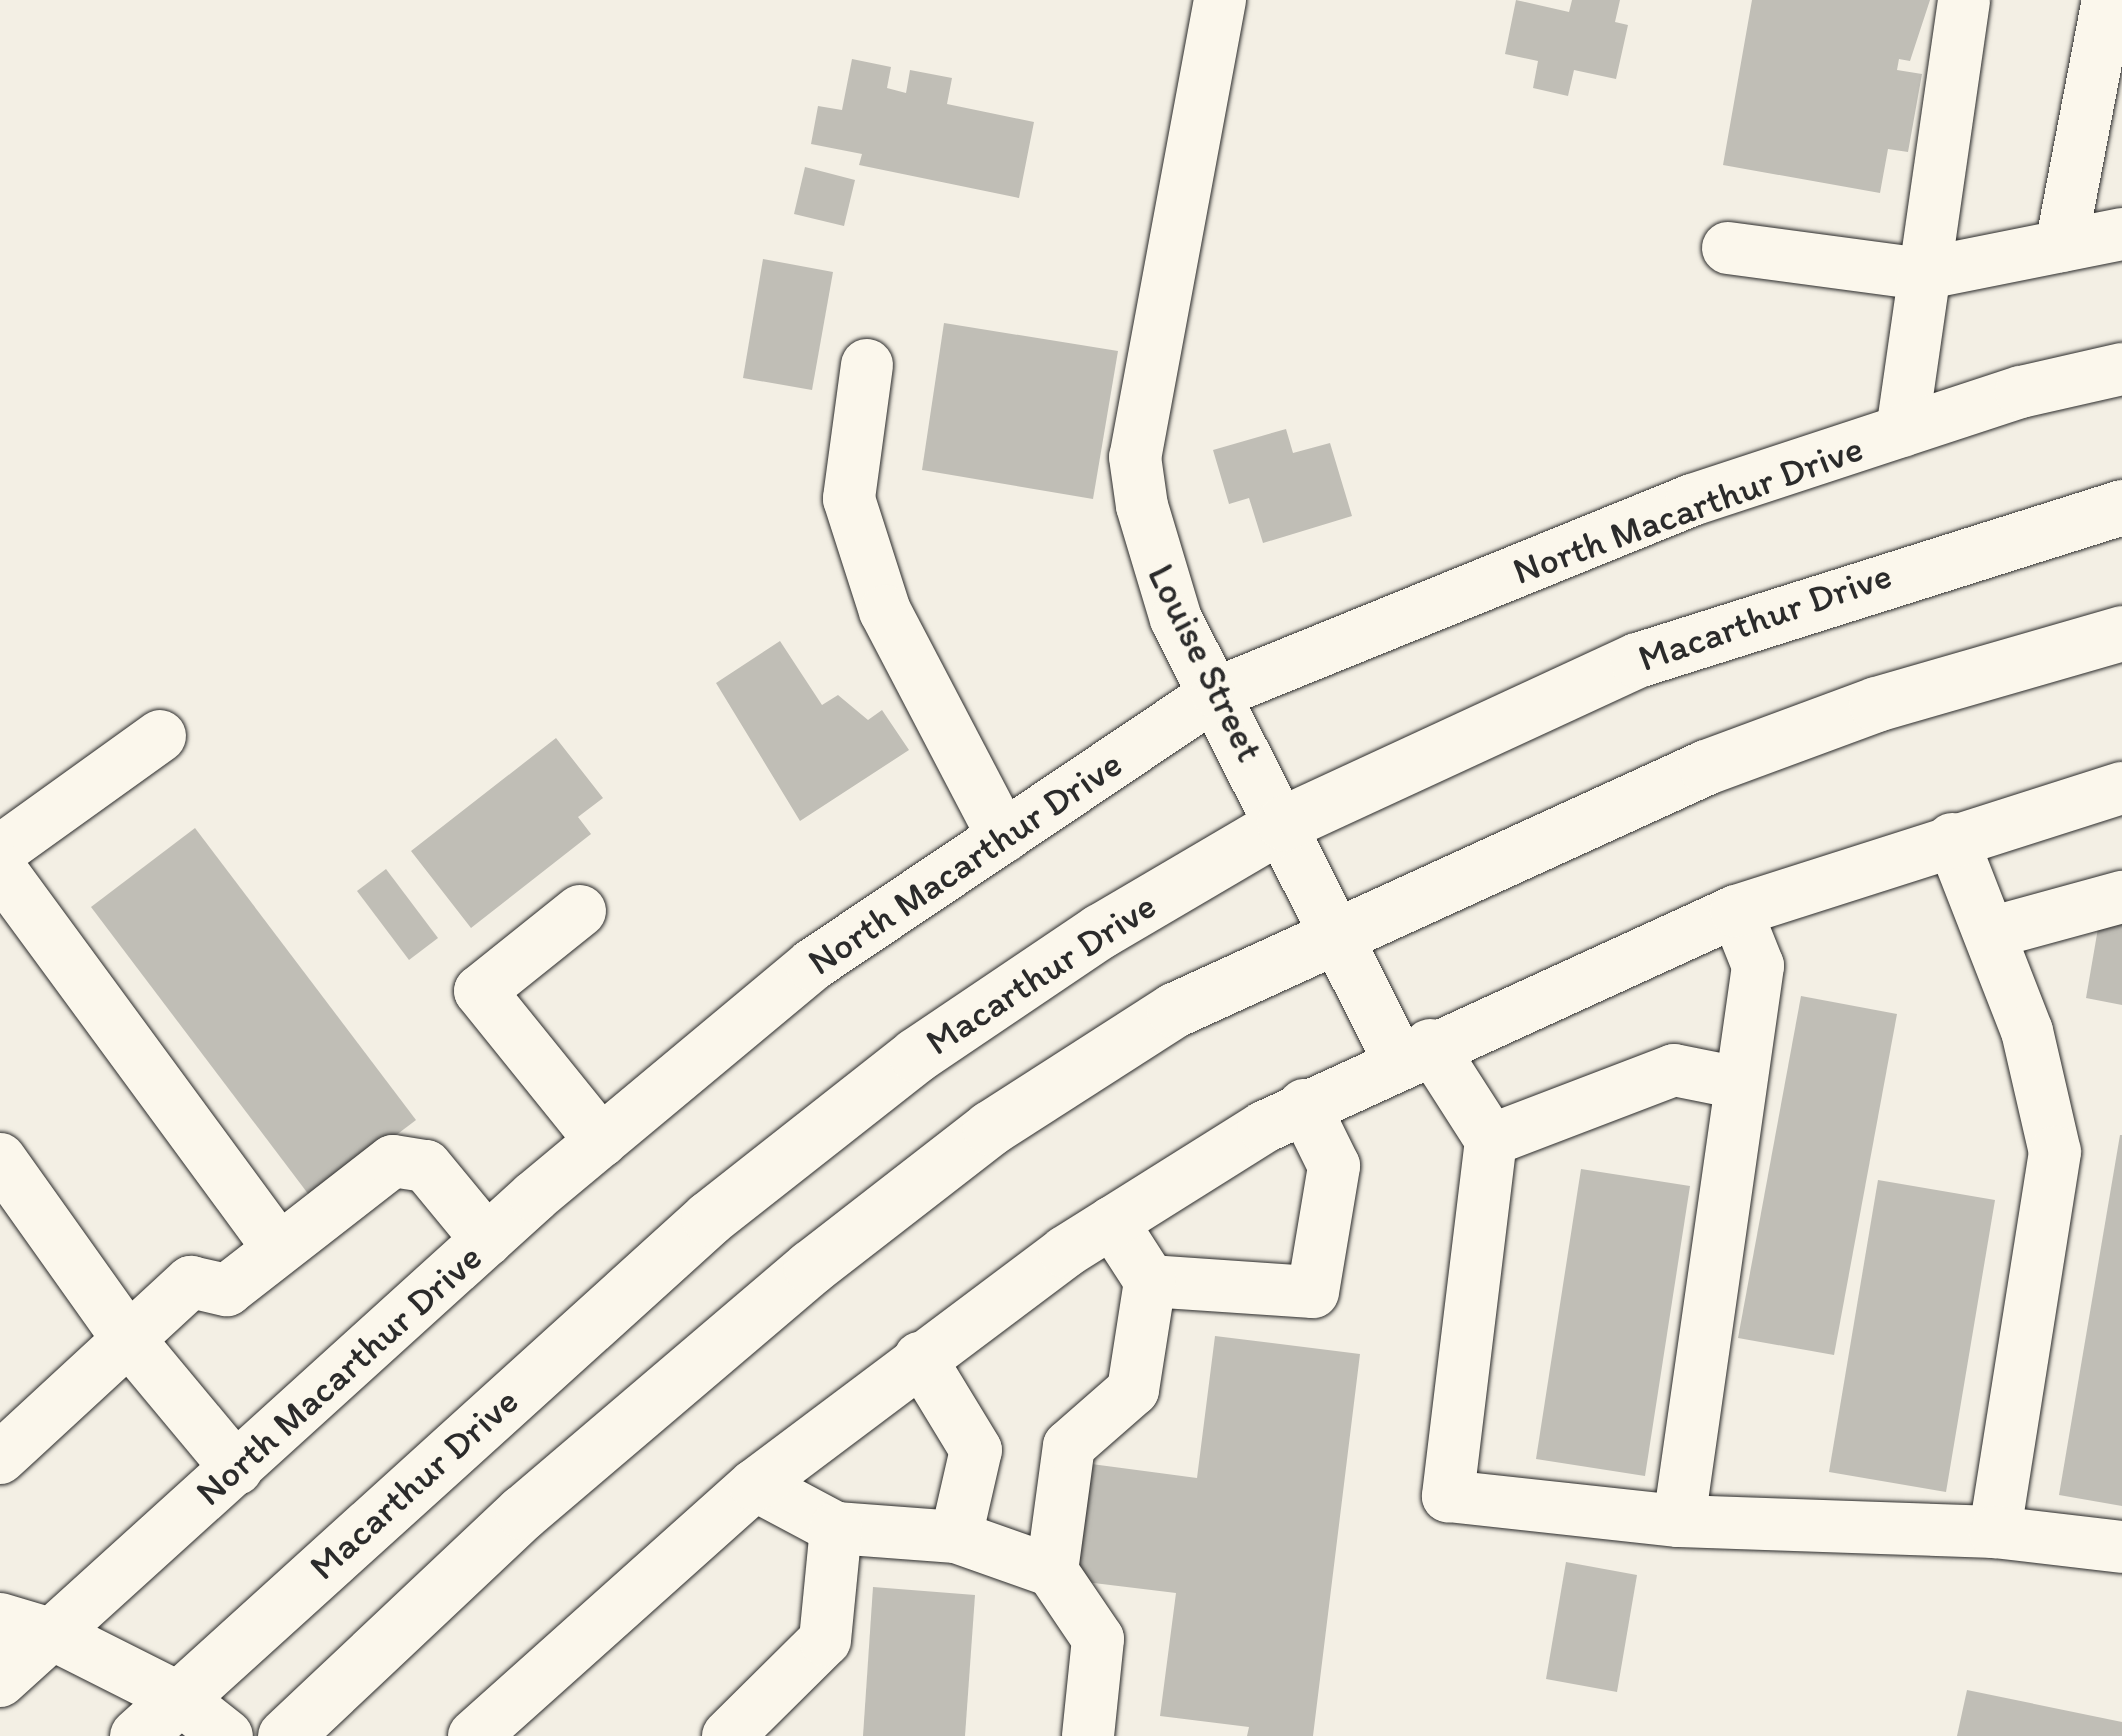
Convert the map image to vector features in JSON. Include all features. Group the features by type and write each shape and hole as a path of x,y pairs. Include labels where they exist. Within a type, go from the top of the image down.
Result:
{"highway":[{"name":"Macarthur Drive","path":"137,1736 724,1206 931,1045 1284,822 1637,660 2122,506"},
{"path":"285,1736 523,1512 975,1140 1174,1010 1332,932 1706,767 1876,704 2122,634"}],"street":[{"name":"Louise Street","path":"1220,0 1135,457 1154,562 1284,822 1332,932 1415,1054 1491,1140"},
{"path":"1902,431 1964,0"},
{"path":"2061,246 2108,0"},
{"path":"1728,248 1922,274 2122,234"},
{"path":"866,365 849,499 886,611 1003,837"},
{"name":"North Macarthur Drive","path":"0,1681 487,1240 812,964 1217,693 1692,500 1902,431 2122,369"},
{"path":"0,851 160,736"},
{"path":"474,1736 755,1484 920,1358 1112,1222 1304,1105 1736,911 1952,839 2122,788"},
{"path":"1952,839 2027,1031 2055,1152 1995,1532"},
{"path":"0,869 279,1249"},
{"path":"1990,933 2122,897"},
{"path":"580,911 480,991 601,1141"},
{"path":"1679,1521 1758,966 1736,911"},
{"path":"1739,1083 1674,1070 1491,1140 1448,1496 1679,1521 1995,1532 2122,1548"},
{"path":"1150,1280 1313,1292 1334,1166 1304,1105"},
{"path":"0,1159 126,1336 237,1468"},
{"path":"0,1458 126,1336 192,1282 227,1290 403,1160 426,1166 487,1240"},
{"path":"1052,1571 1068,1446 1133,1390 1150,1280 1112,1222"},
{"path":"920,1358 976,1450 956,1537"},
{"path":"755,1484 836,1528 956,1537 1052,1571 1098,1638 1088,1736"},
{"path":"728,1736 825,1640 836,1528"},
{"path":"0,1619 54,1635 179,1698 227,1736"}],"building":[{"path":"1516,0 1569,12 1572,0 1620,0 1615,22 1628,25 1616,79 1574,70 1568,96 1533,88 1538,61 1505,54"},
{"path":"1752,0 1930,0 1910,61 1899,59 1897,70 1922,74 1908,152 1888,149 1880,193 1723,165"},
{"path":"852,59 891,67 887,88 906,93 910,70 952,78 947,104 1034,122 1019,198 859,165 862,154 811,144 818,106 842,110"},
{"path":"805,167 855,180 844,226 794,214"},
{"path":"763,259 833,272 812,390 743,378"},
{"path":"944,323 1118,351 1093,499 922,470"},
{"path":"1286,429 1293,453 1330,443 1352,516 1263,543 1249,498 1229,504 1213,450"},
{"path":"780,641 822,705 838,695 868,720 882,710 909,750 800,821 716,683"},
{"path":"556,738 603,798 578,817 591,834 471,928 411,851"},
{"path":"195,828 416,1120 312,1199 91,907"},
{"path":"386,869 438,938 409,960 357,891"},
{"path":"2102,905 2122,909 2122,1005 2086,998"},
{"path":"1801,996 1897,1014 1834,1355 1738,1338"},
{"path":"2122,1135 2122,1506 2059,1495"},
{"path":"1581,1169 1690,1186 1645,1476 1536,1459"},
{"path":"1878,1180 1995,1200 1946,1492 1829,1472"},
{"path":"1215,1336 1360,1354 1313,1736 1247,1736 1249,1727 1160,1716 1176,1593 1069,1580 1084,1463 1197,1478"},
{"path":"1566,1562 1637,1575 1617,1692 1546,1679"},
{"path":"873,1587 975,1595 965,1736 863,1736"},
{"path":"1967,1690 2122,1722 2122,1736 1957,1736"}]}
